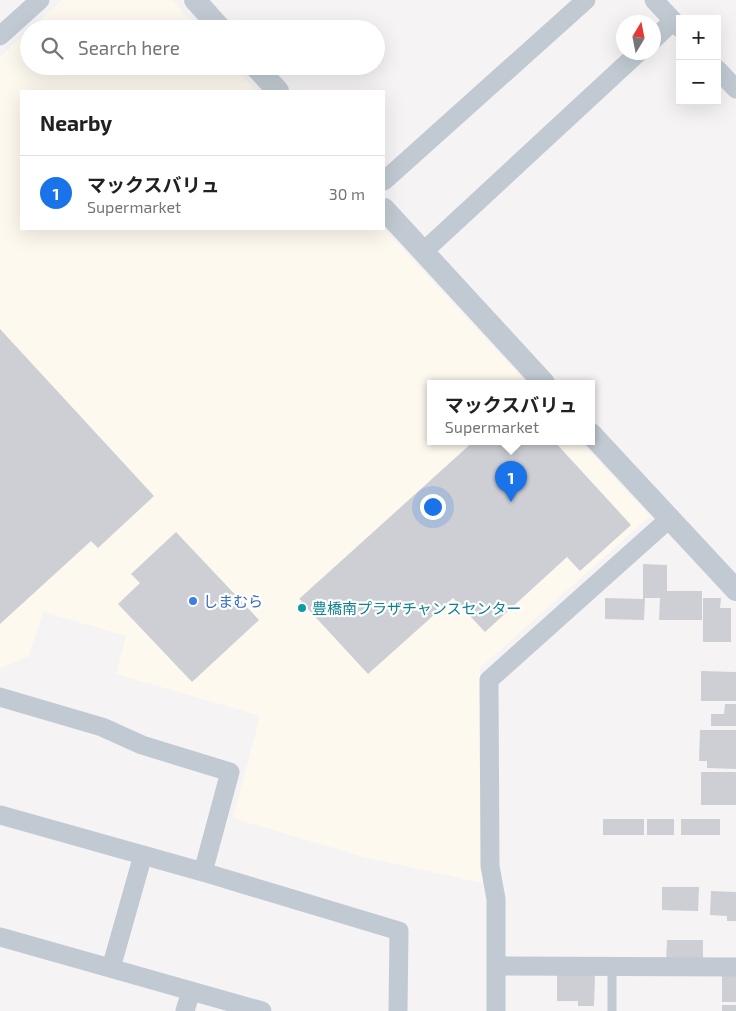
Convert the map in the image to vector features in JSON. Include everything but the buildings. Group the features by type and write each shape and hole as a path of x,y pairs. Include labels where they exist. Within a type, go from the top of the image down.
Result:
{"street":[{"path":"0,36 40,0"},
{"path":"196,0 213,20"},
{"path":"385,180 586,0"},
{"path":"654,0 676,24 661,34"},
{"path":"424,252 630,60"},
{"path":"721,73 736,89"},
{"path":"263,75 277,90"},
{"path":"385,210 541,380"},
{"path":"595,438 736,590"},
{"path":"496,1011 496,899 490,866 489,680 669,519"},
{"path":"0,697 102,727 142,745 230,772 203,872"},
{"path":"0,815 203,872 399,932 398,1011"},
{"path":"111,968 143,856"},
{"path":"0,937 262,1011"},
{"path":"496,966 736,967"},
{"path":"185,1011 190,991"}],"lane":[{"path":"612,967 612,1011"}],"shaded area":[{"path":"62,0 172,0 190,20 40,20"},
{"path":"20,38 20,75 241,75 255,90 20,90 20,230 385,230 524,380 427,380 427,445 584,445 650,516 480,668 481,870 483,883 363,857 233,818 260,716 116,674 126,636 43,612 29,656 0,668 0,57"}],"place":[{"name":"マックスバリュ","path":"511,502"},
{"name":"しまむら","path":"193,601"},
{"name":"豊橋南プラザチャンスセンター","path":"302,608"}]}
